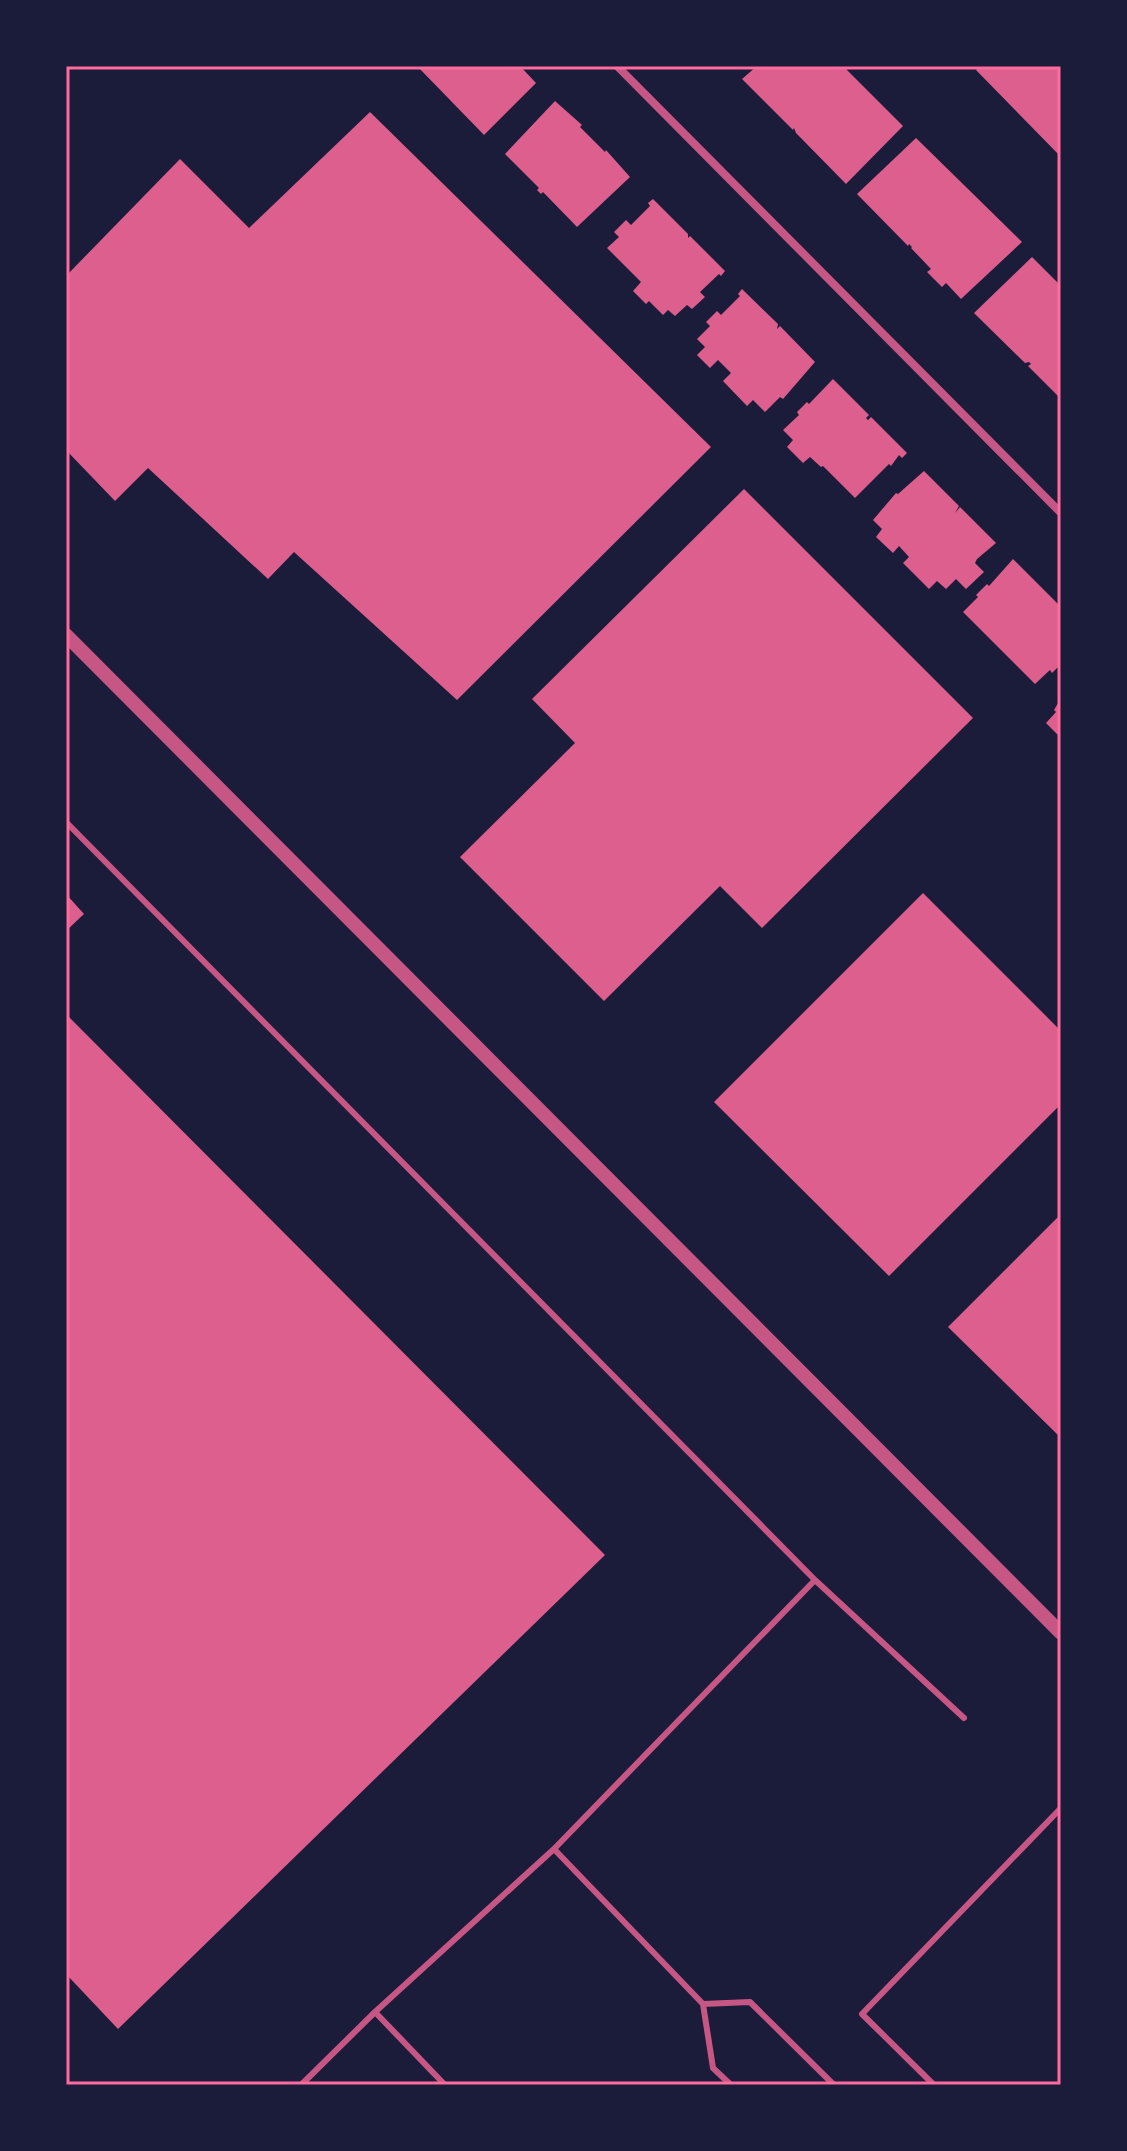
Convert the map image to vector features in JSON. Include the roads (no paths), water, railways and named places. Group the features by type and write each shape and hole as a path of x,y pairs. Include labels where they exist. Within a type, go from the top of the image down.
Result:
{"street":[{"path":"617,66 1061,513"},
{"path":"66,635 1061,1633"}],"lane":[{"path":"66,822 815,1580 964,1718"},
{"path":"301,2085 375,2012 554,1849 815,1580"},
{"path":"934,2085 862,2014 1061,1808"},
{"path":"554,1849 703,2004 713,2068 731,2085"},
{"path":"703,2004 750,2002 834,2085"},
{"path":"375,2012 445,2085"}]}
